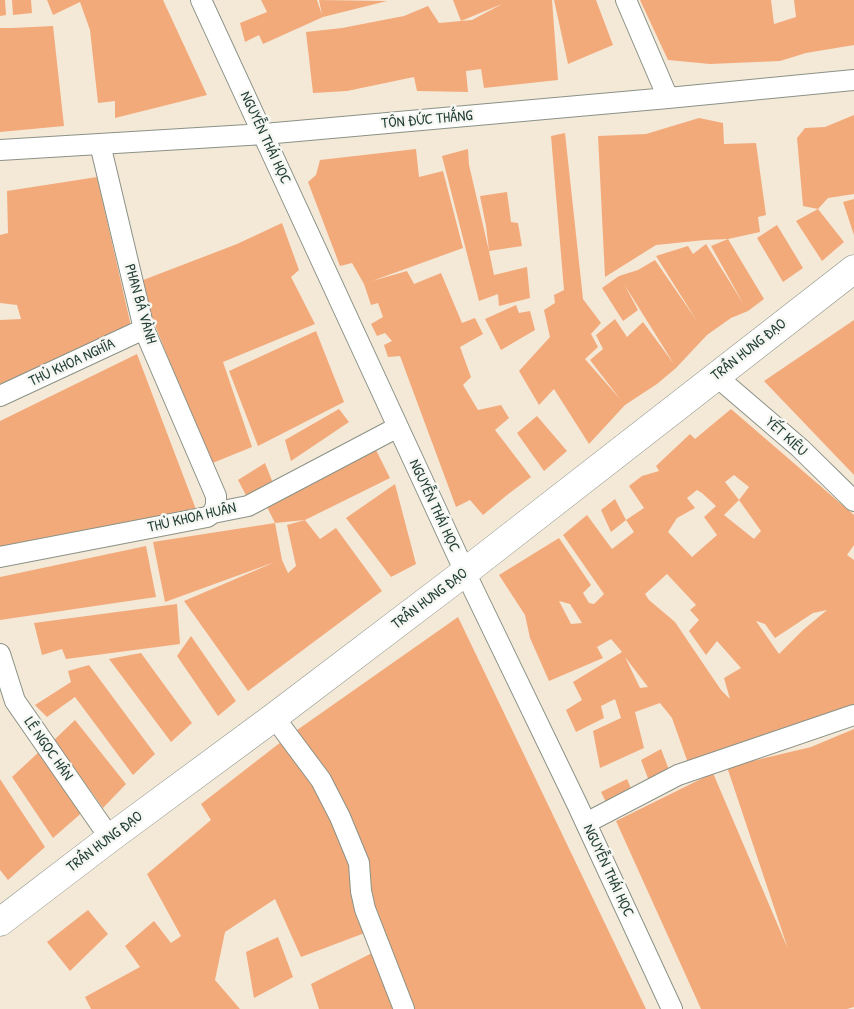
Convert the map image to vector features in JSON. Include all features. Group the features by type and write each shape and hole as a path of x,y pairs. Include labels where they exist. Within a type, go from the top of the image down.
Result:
{"highway":[{"name":"TRẦN HƯNG ĐẠO","path":"0,922 465,572 854,269"}],"street":[{"name":"NGUYỄN THÁI HỌC","path":"201,0 465,572 586,823 672,1009"},
{"path":"626,0 668,98"},
{"name":"TÔN ĐỨC THẮNG","path":"0,150 264,134 854,80"},
{"name":"PHAN BÁ VÀNH","path":"100,144 144,329 216,496 216,505 213,513"},
{"name":"THỦ KHOA NGHĨA","path":"0,396 144,329"},
{"name":"YẾT KIÊU","path":"716,376 800,448 854,501"},
{"name":"THỦ KHOA HUÂN","path":"0,557 207,517 213,513 248,506 398,427"},
{"name":"LÊ NGỌC HÂN","path":"0,654 15,701 110,838"},
{"path":"586,823 678,775 854,715"},
{"path":"274,717 321,780 340,817 359,863 361,891 365,909 404,1009"}],"building":[{"path":"0,0 5,0 6,15 0,16"},
{"path":"12,0 31,0 32,13 13,15"},
{"path":"47,0 163,0 207,95 115,118 115,101 98,103 90,30 80,2 53,15"},
{"path":"261,0 317,0 322,15 319,0 387,1 323,17 263,44 259,35 245,42 240,23 267,12"},
{"path":"453,0 552,0 558,80 484,88 481,69 466,71 468,92 417,91 414,77 347,91 313,93 306,32 342,28 404,16 428,6 439,23 461,21","holes":["502,4 472,20 461,21"]},
{"path":"554,0 596,0 613,45 568,64"},
{"path":"640,0 771,0 774,24 796,17 794,0 854,0 854,45 806,53 780,61 710,64 668,60"},
{"path":"53,26 64,126 0,132 0,28"},
{"path":"854,115 854,194 828,198 818,209 803,206 797,138 805,128 825,127"},
{"path":"699,118 723,123 724,144 756,143 766,215 758,217 760,232 728,239 656,245 605,277 598,136 646,134"},
{"path":"565,133 583,299 601,323 591,334 598,347 585,359 620,399 590,360 603,349 596,335 615,319 627,337 643,322 674,364 624,284 638,310 623,321 602,288 619,276 638,270 655,260 697,321 656,256 688,246 693,254 706,244 743,303 711,246 728,239 764,299 748,311 731,318 707,335 676,368 657,384 625,405 589,444 554,389 539,405 519,371 550,337 544,310 555,303 554,295 564,290 551,136"},
{"path":"416,149 419,177 443,171 463,248 372,281 407,271 414,284 441,273 462,323 475,318 483,334 460,347 471,377 463,385 478,410 501,405 509,418 495,430 531,477 483,515 470,500 456,507 400,356 388,357 384,345 392,341 385,333 377,336 371,324 383,317 378,303 371,305 364,284 352,263 340,266 308,182 316,175 320,160"},
{"path":"468,149 469,165 494,275 527,267 530,298 499,306 498,294 479,301 442,156"},
{"path":"97,177 131,326 0,384 0,320 21,319 17,305 0,303 0,235 8,233 7,191"},
{"path":"507,192 511,222 518,223 522,246 489,251 480,196"},
{"path":"854,199 854,235 843,202"},
{"path":"818,209 844,242 822,261 796,221"},
{"path":"282,223 299,270 291,277 315,324 223,362 252,447 210,464 138,282 237,244"},
{"path":"777,225 803,268 783,282 757,238"},
{"path":"516,305 519,313 530,311 535,330 501,350 485,319"},
{"path":"854,320 854,475 764,381"},
{"path":"316,331 344,402 258,446 229,371"},
{"path":"137,354 197,512 0,551 0,421"},
{"path":"339,409 349,422 291,461 285,440"},
{"path":"731,409 854,515 854,545 847,555 854,560 854,706 688,763 672,718 660,703 635,712 644,748 600,768 593,731 621,718 615,699 601,706 604,718 576,732 566,710 582,700 573,682 622,652 611,639 597,647 603,658 549,681 530,638 525,615 499,575 559,538 591,585 583,593 589,603 594,604 604,594 563,535 587,515 612,549 634,532 626,520 644,508 629,486 642,476 659,471 656,466 690,434 695,439","holes":["734,475 749,487 739,500 725,482","697,490 716,506 704,517 717,535 692,557 668,532 677,518 695,508 687,498","739,500 761,531 754,539 724,515","667,574 696,605 690,610 699,620 689,631 706,655 717,641 741,668 724,678 730,699 721,690 675,622 649,600 645,594","559,601 570,604 582,623 571,624","827,610 779,654 756,621 765,624 775,638 813,613","625,657 648,687 640,688"]},
{"path":"537,416 567,451 544,471 517,433"},
{"path":"373,444 390,478 305,520 275,523 263,499"},
{"path":"265,463 275,488 250,503 238,480"},
{"path":"395,484 416,564 391,577 346,518"},
{"path":"615,499 626,520 611,532 601,510"},
{"path":"305,520 320,539 336,528 382,591 248,691 184,601 275,562 165,602 153,542 275,523 282,560 288,573 296,566 287,525"},
{"path":"146,546 156,597 0,620 0,577"},
{"path":"177,604 180,644 66,659 62,649 42,655 34,623"},
{"path":"458,617 646,1009 411,1009 370,931 301,957 275,899 225,932 215,980 240,1009 91,1009 85,997 140,967 125,946 154,921 171,943 181,936 147,874 211,820 201,804 290,735"},
{"path":"191,636 236,701 218,716 177,656"},
{"path":"141,653 192,723 171,742 109,659"},
{"path":"89,665 155,754 133,775 75,697 47,717 35,705 71,682 68,671"},
{"path":"75,720 126,784 103,808 54,740"},
{"path":"854,729 854,1007 847,1009 701,1009 616,821 713,773 788,949 727,767 811,747"},
{"path":"661,749 671,775 651,786 641,760"},
{"path":"41,750 86,809 53,838 12,777"},
{"path":"0,779 45,847 8,880 0,870"},
{"path":"627,779 633,793 606,802 601,792"},
{"path":"88,910 108,934 70,971 47,942"},
{"path":"278,937 293,977 254,998 246,952"},
{"path":"374,952 395,1009 319,1009 311,984"}]}
